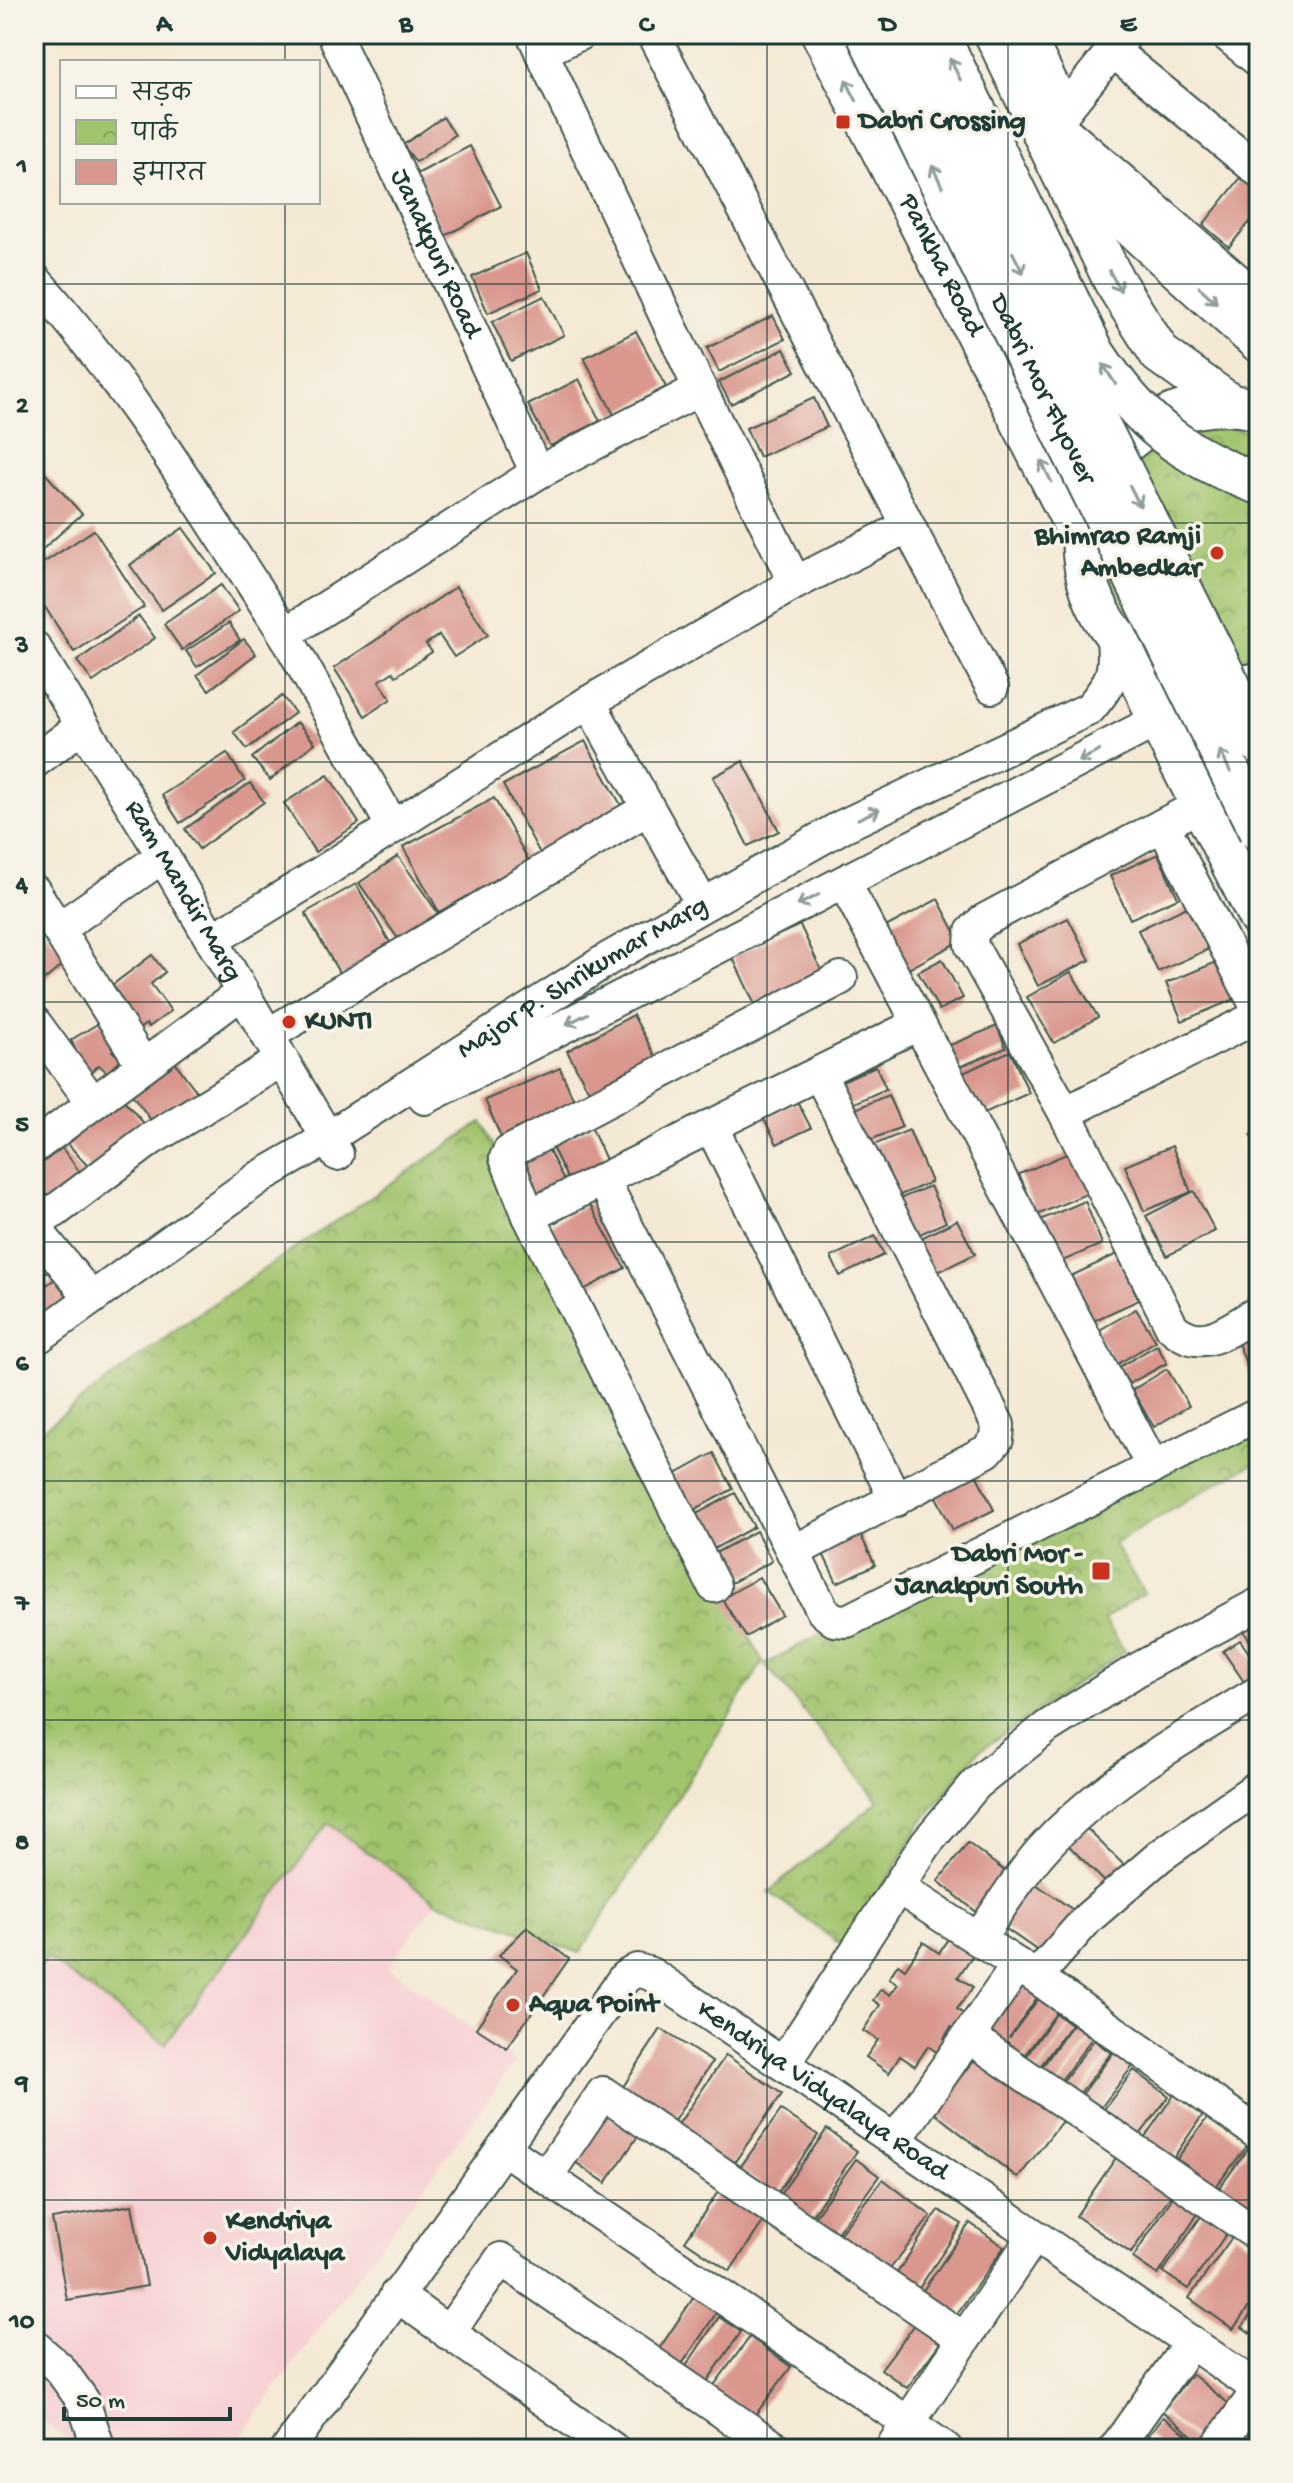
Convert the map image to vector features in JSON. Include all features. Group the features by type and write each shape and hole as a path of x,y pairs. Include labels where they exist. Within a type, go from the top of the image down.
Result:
{"main road":[{"name":"Pankha Road","path":"822,34 1082,540"},
{"name":"Dabri Mor Flyover","path":"867,34 1259,831"},
{"path":"995,34 1054,128 1134,229 1259,342"},
{"path":"916,37 1095,354 1119,390 1148,422 1182,449 1220,470 1259,484"},
{"name":"Dabri Mor Flyover","path":"916,37 1259,743"},
{"path":"1054,128 1067,182 1114,281 1160,354 1245,407"},
{"path":"927,240 1067,182"},
{"path":"1245,407 1203,406 1176,413 1151,424 1128,441 1109,462 1095,486 1086,513 1082,540 1083,565 1098,612 1121,643 1259,918"},
{"path":"1121,643 1156,670 1183,682 1212,687 1241,687 1259,683"}],"street":[{"name":"Janakpuri Road","path":"334,34 537,473"},
{"path":"579,34 537,43 795,583"},
{"path":"653,34 992,687"},
{"path":"1027,34 1054,128 1259,299"},
{"path":"1226,34 1259,61"},
{"path":"1054,128 1120,42 1259,171"},
{"path":"34,279 63,311 141,413 285,634 393,827"},
{"path":"285,634 537,473 700,389"},
{"path":"212,940 589,702 795,583 908,526"},
{"name":"Major P. Shrikumar Marg","path":"34,1364 324,1150 608,959 843,826 1089,709 1110,683 1121,643"},
{"name":"Ram Mandir Marg","path":"34,647 86,726 268,1035 324,1150"},
{"name":"Ram Mandir Marg","path":"34,679 149,866 267,1069 324,1150"},
{"path":"589,702 702,904"},
{"name":"Major P. Shrikumar Marg","path":"34,1340 260,1177 324,1150 1158,720"},
{"path":"34,762 70,735"},
{"path":"1200,805 983,921 972,932 971,945 1065,1113 1172,1327 1184,1337 1198,1341 1209,1339 1259,1312"},
{"path":"268,1035 647,809"},
{"path":"1065,1113 1259,1013 1163,825"},
{"path":"58,929 149,866"},
{"path":"844,882 1153,1467"},
{"path":"34,891 143,1065"},
{"path":"714,1586 529,1216 506,1158 509,1152 841,978"},
{"path":"34,1147 228,1003"},
{"path":"34,1022 93,1103"},
{"path":"529,1216 918,1024"},
{"path":"91,1298 34,1224 151,1139 267,1069"},
{"path":"793,1552 987,1451 997,1439 998,1425 819,1073"},
{"path":"711,1126 896,1500"},
{"path":"603,1180 823,1611 834,1620 847,1621 1259,1414"},
{"path":"783,2064 927,1842 976,1784 1047,1727 1140,1668 1259,1604"},
{"path":"978,1939 1041,1851 1071,1821 1159,1752 1259,1692"},
{"path":"895,2141 968,2036 1027,1971 1160,1856 1259,1786"},
{"path":"898,1887 1027,1971 1259,2134"},
{"name":"Kendriya Vidyalaya Road","path":"288,2449 625,1977 637,1970 651,1974 1259,2389"},
{"path":"968,2036 1259,2236"},
{"path":"546,2177 603,2093 964,2339"},
{"path":"503,2148 899,2436 946,2449"},
{"path":"899,2436 1034,2236"},
{"path":"448,2333 501,2259 777,2449"},
{"path":"396,2295 613,2449"},
{"path":"1115,2449 1191,2342"},
{"path":"34,2346 60,2369 83,2401 98,2447"},
{"path":"1216,2449 1259,2389"}],"shaded area":[{"name":"Kendriya Vidyalaya","path":"328,1823 436,1902 388,1967 516,2061 231,2449 80,2449 34,2415 34,1975 47,1957 165,2044"}],"green space":[{"path":"1208,426 1259,434 1259,656 1229,664 1128,624 1101,572 1131,462 1188,430"},
{"path":"482,1122 763,1662 580,1953 436,1902 328,1823 165,2044 47,1958 34,1975 34,1436 183,1324"},
{"path":"1259,1415 1259,1461 1114,1544 1144,1593 1104,1619 1125,1651 979,1751 922,1822 847,1949 769,1892 878,1801 765,1664 882,1601"}],"building":[{"path":"443,117 455,135 416,162 403,145"},
{"path":"470,146 501,206 445,236 413,176"},
{"path":"1247,170 1259,181 1259,211 1229,247 1203,225"},
{"path":"526,253 542,289 488,313 472,277"},
{"path":"544,296 564,335 511,361 492,322"},
{"path":"773,316 785,339 719,372 707,348"},
{"path":"636,331 666,387 614,415 584,358"},
{"path":"784,349 796,371 731,404 719,382"},
{"path":"579,379 600,421 550,446 528,405"},
{"path":"814,398 827,427 759,457 746,428"},
{"path":"34,461 82,514 34,557"},
{"path":"183,528 216,573 162,610 130,565"},
{"path":"94,530 144,607 74,652 34,590 34,569"},
{"path":"221,585 239,611 182,650 164,624"},
{"path":"456,587 488,635 454,657 439,635 426,644 432,652 396,676 393,672 379,681 391,699 365,716 334,668"},
{"path":"139,616 155,638 93,682 77,661"},
{"path":"229,623 240,640 197,667 186,651"},
{"path":"244,639 256,654 209,690 197,675"},
{"path":"282,696 295,713 247,749 234,732"},
{"path":"297,722 315,743 270,780 252,758"},
{"path":"585,741 626,814 543,859 503,785"},
{"path":"227,753 245,781 180,823 162,795"},
{"path":"743,761 779,831 748,846 713,777"},
{"path":"328,775 359,823 315,852 284,803"},
{"path":"250,783 264,802 199,849 185,829"},
{"path":"494,798 530,863 439,912 403,847"},
{"path":"1158,854 1178,898 1130,919 1110,876"},
{"path":"398,856 438,913 399,940 359,883"},
{"path":"356,884 392,946 341,976 305,913"},
{"path":"938,899 960,941 903,972 880,930"},
{"path":"1191,905 1211,948 1158,972 1138,930"},
{"path":"1068,918 1090,960 1038,986 1017,944"},
{"path":"800,925 823,974 755,1005 732,956"},
{"path":"45,931 69,959 34,989 34,940"},
{"path":"152,955 165,972 151,984 171,1011 149,1027 146,1024 134,1033 103,992"},
{"path":"942,959 963,998 939,1010 918,972"},
{"path":"1219,961 1235,999 1182,1021 1166,983"},
{"path":"1071,972 1098,1017 1054,1043 1027,997"},
{"path":"633,1015 662,1068 596,1104 567,1051"},
{"path":"104,1020 120,1042 112,1051 121,1059 108,1073 99,1065 87,1076 71,1040"},
{"path":"997,1026 1006,1048 959,1067 950,1045"},
{"path":"1010,1051 1029,1093 980,1115 961,1074"},
{"path":"174,1061 197,1092 154,1124 131,1093"},
{"path":"876,1066 886,1089 845,1107 835,1084"},
{"path":"560,1068 578,1110 503,1142 485,1100"},
{"path":"888,1095 902,1127 860,1144 846,1113"},
{"path":"121,1097 148,1128 95,1174 68,1144"},
{"path":"797,1101 811,1128 777,1144 763,1117"},
{"path":"591,1127 607,1162 568,1180 551,1145"},
{"path":"909,1130 931,1182 891,1199 869,1147"},
{"path":"1259,1132 1259,1153 1251,1135"},
{"path":"1172,1146 1191,1192 1144,1211 1125,1166"},
{"path":"62,1148 85,1179 41,1212 34,1202 34,1169"},
{"path":"548,1149 566,1184 536,1201 517,1166"},
{"path":"1076,1150 1093,1191 1037,1215 1019,1174"},
{"path":"930,1186 946,1222 909,1239 892,1202"},
{"path":"1194,1191 1215,1231 1167,1256 1146,1216"},
{"path":"1085,1201 1102,1244 1058,1263 1040,1220"},
{"path":"589,1203 625,1268 578,1293 543,1229"},
{"path":"957,1220 975,1254 932,1275 915,1241"},
{"path":"875,1236 884,1255 840,1276 831,1257"},
{"path":"34,1245 53,1267 34,1283"},
{"path":"1117,1254 1139,1300 1093,1321 1071,1276"},
{"path":"55,1279 70,1300 34,1324 34,1294"},
{"path":"1136,1309 1156,1341 1116,1365 1096,1332"},
{"path":"1259,1326 1259,1391 1257,1392 1235,1335"},
{"path":"1157,1345 1167,1363 1129,1384 1119,1367"},
{"path":"1167,1369 1189,1406 1154,1427 1132,1390"},
{"path":"714,1453 733,1489 690,1512 671,1477"},
{"path":"972,1466 994,1510 953,1530 931,1487"},
{"path":"735,1493 754,1527 710,1551 691,1517"},
{"path":"855,1523 875,1565 837,1583 817,1541"},
{"path":"756,1531 772,1561 724,1587 708,1557"},
{"path":"759,1577 782,1615 746,1637 722,1599"},
{"path":"1259,1613 1259,1653 1239,1625"},
{"path":"1240,1640 1259,1668 1259,1687 1251,1692 1223,1651"},
{"path":"1081,1823 1129,1870 1112,1889 1064,1841"},
{"path":"968,1843 1015,1879 984,1918 938,1881"},
{"path":"1030,1880 1079,1914 1048,1958 999,1924"},
{"path":"527,1927 569,1959 507,2048 476,2028 517,1969 499,1955"},
{"path":"949,1937 974,1953 958,1977 973,1987 957,2009 968,2017 958,2031 951,2027 944,2038 951,2043 942,2056 928,2046 915,2066 900,2056 889,2073 866,2057 878,2040 863,2031 880,2005 873,2000 881,1989 890,1995 898,1984 889,1978 898,1964 905,1969 923,1942 939,1953"},
{"path":"1020,1983 1038,1996 1009,2038 1039,1998 1057,2012 1018,2064 982,2037"},
{"path":"1056,2014 1071,2024 1037,2071 1023,2061"},
{"path":"1073,2024 1092,2038 1056,2087 1037,2074"},
{"path":"661,2029 712,2062 670,2127 619,2093"},
{"path":"1094,2040 1111,2053 1073,2102 1057,2089"},
{"path":"1116,2049 1135,2063 1093,2118 1075,2104"},
{"path":"981,2051 1065,2117 1018,2178 933,2112"},
{"path":"726,2055 782,2094 729,2170 673,2132"},
{"path":"1134,2070 1169,2096 1133,2144 1098,2117"},
{"path":"1175,2093 1204,2113 1169,2164 1140,2144"},
{"path":"600,2110 638,2136 606,2183 569,2158"},
{"path":"781,2110 818,2135 776,2195 739,2169"},
{"path":"1208,2117 1247,2146 1208,2197 1170,2168"},
{"path":"827,2129 857,2151 805,2225 774,2203"},
{"path":"1122,2149 1177,2186 1131,2253 1076,2216"},
{"path":"1248,2149 1259,2158 1259,2205 1249,2219 1215,2194"},
{"path":"856,2159 879,2176 835,2236 812,2220"},
{"path":"883,2179 931,2216 886,2274 838,2236"},
{"path":"724,2183 769,2213 730,2271 685,2241"},
{"path":"1178,2189 1203,2206 1158,2275 1133,2258"},
{"path":"132,2205 147,2286 67,2300 52,2219"},
{"path":"1206,2209 1231,2227 1188,2289 1163,2272"},
{"path":"939,2210 962,2224 917,2291 895,2276"},
{"path":"970,2223 1004,2247 956,2315 922,2292"},
{"path":"1235,2233 1259,2250 1259,2293 1233,2329 1189,2298"},
{"path":"694,2297 717,2312 676,2373 653,2358"},
{"path":"1259,2303 1259,2339 1242,2327"},
{"path":"719,2317 741,2332 701,2390 680,2375"},
{"path":"920,2318 945,2336 907,2388 881,2369"},
{"path":"750,2337 791,2367 750,2422 709,2392"},
{"path":"1192,2374 1234,2408 1204,2445 1162,2411"},
{"path":"1163,2417 1204,2447 1166,2449 1148,2436"},
{"path":"1246,2420 1259,2429 1259,2449 1225,2449"}],"place":[{"name":"Dabri Crossing","path":"843,122"},
{"name":"Bhimrao Ramji Ambedkar","path":"1217,553"},
{"name":"KUNTI","path":"289,1022"},
{"name":"Dabri Mor - Janakpuri South","path":"1101,1571"},
{"name":"Aqua Point","path":"513,2005"},
{"name":"Kendriya Vidyalaya","path":"210,2238"}]}
